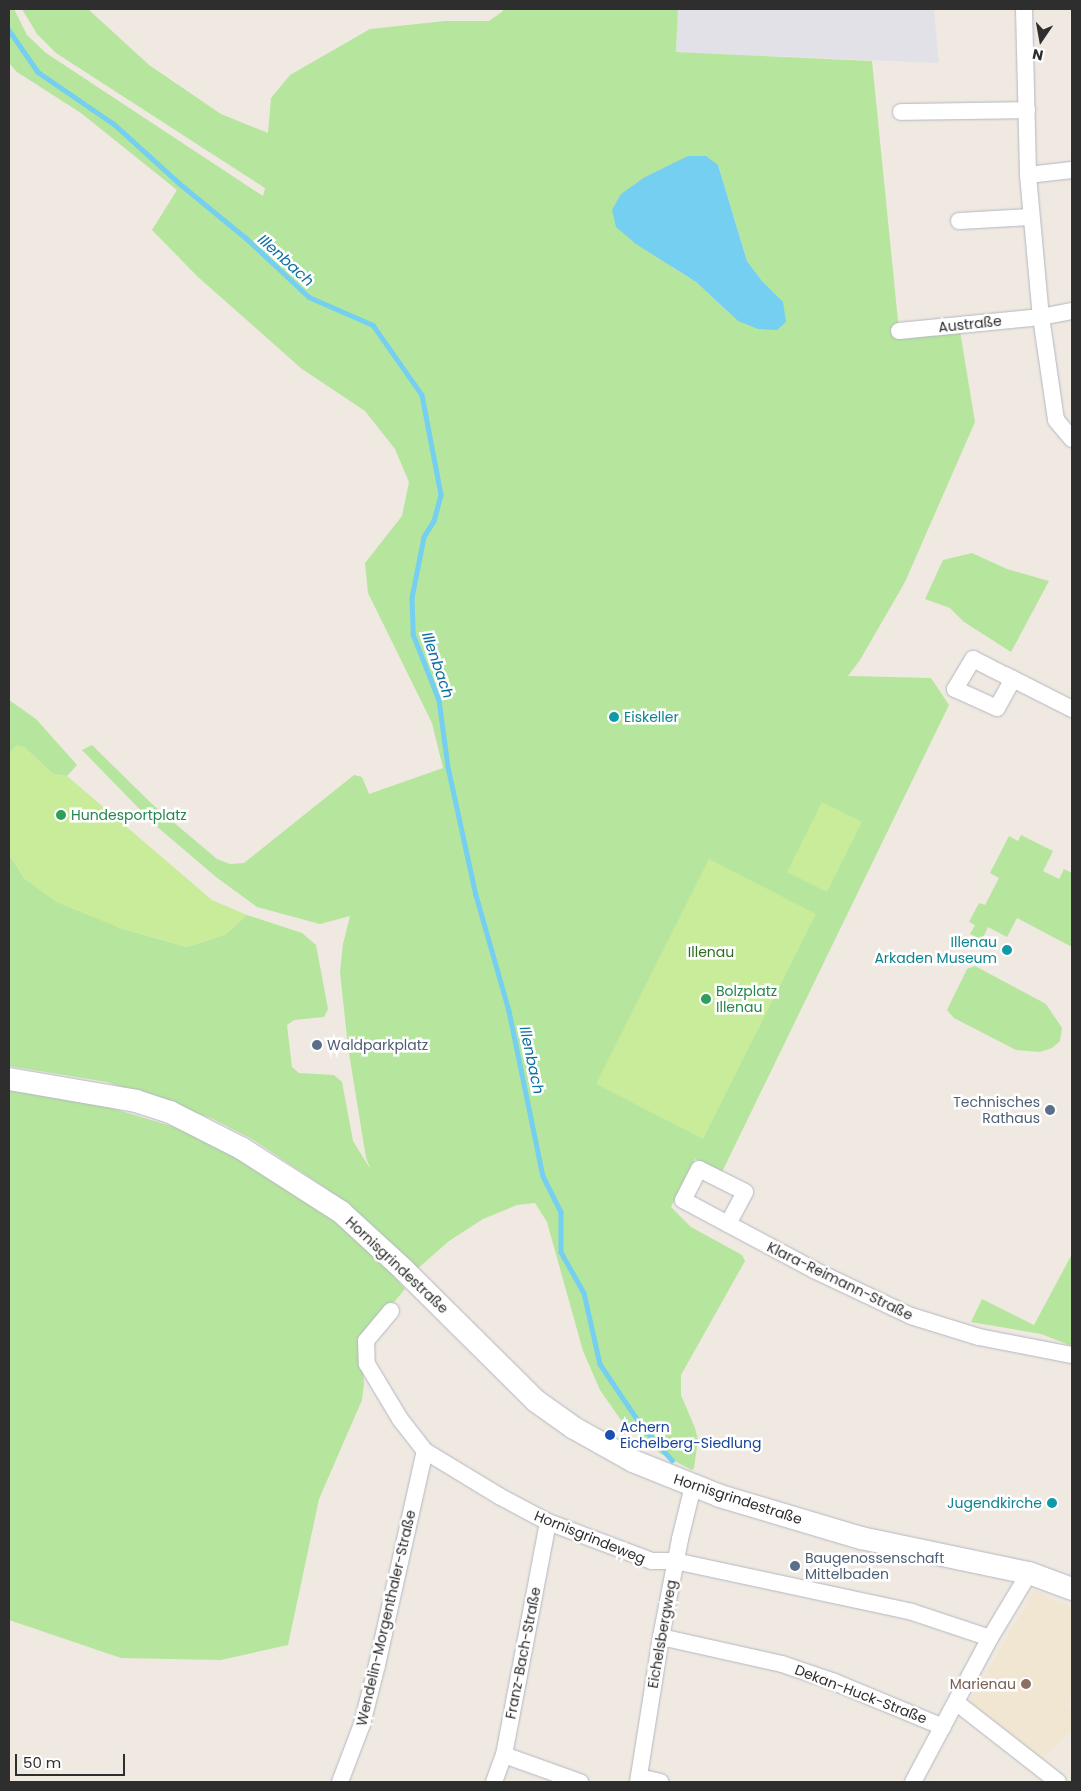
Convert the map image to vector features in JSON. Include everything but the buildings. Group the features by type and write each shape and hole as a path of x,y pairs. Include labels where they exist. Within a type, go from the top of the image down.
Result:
{"main road":[{"name":"Hornisgrindestraße","path":"9,1079 136,1101 170,1112 242,1148 342,1212 404,1270 536,1401 592,1439 633,1461 693,1486 861,1538 1029,1573 1072,1588"}],"street":[{"path":"1024,9 1023,54 1027,110 1028,175 1041,317 1056,420 1072,439"},
{"path":"901,112 1027,110"},
{"path":"1028,175 1072,170"},
{"path":"958,221 1031,217"},
{"name":"Austraße","path":"899,331 1041,317 1072,311"},
{"path":"1013,679 1072,708"},
{"name":"Klara-Reimann-Straße","path":"728,1224 814,1270 911,1316 979,1337 1072,1355"},
{"name":"Hornisgrindeweg","path":"391,1311 366,1341 367,1364 400,1419 425,1451 548,1522 652,1561 675,1561 912,1612 990,1638"},
{"name":"Wendelin-Morgenthaler-Straße","path":"340,1782 362,1724 425,1451"},
{"name":"Eichelsbergweg","path":"639,1780 661,1637 675,1561 693,1486"},
{"name":"Franz-Bach-Straße","path":"494,1782 504,1755 548,1522"},
{"path":"914,1782 990,1638 1029,1573"},
{"name":"Dekan-Huck-Straße","path":"661,1637 782,1664 832,1681 943,1727"},
{"path":"957,1703 1058,1782"},
{"path":"504,1755 580,1782"},
{"path":"639,1780 660,1782"}],"shaded area":[{"path":"678,9 934,9 939,63 676,52"},
{"name":"Marienau","path":"1034,1590 1072,1608 1072,1700 1067,1704 1072,1709 1072,1730 1041,1760 968,1704"}],"green space":[{"name":"Illenau","path":"9,9 14,9 27,35 46,53 263,196 265,188 56,53 37,34 22,9 88,9 149,65 221,114 268,133 271,98 290,75 370,29 445,21 489,21 503,11 503,9 678,9 676,52 872,61 899,331 959,325 975,422 905,582 860,660 848,676 931,678 949,705 722,1172 695,1159 671,1207 691,1227 742,1255 745,1261 681,1375 681,1395 698,1440 694,1468 692,1470 661,1454 625,1426 600,1390 583,1351 547,1222 535,1203 517,1205 483,1219 449,1241 416,1270 327,1189 252,1139 211,1118 107,1082 9,1066 9,855 25,879 120,928 187,947 226,934 247,915 302,933 316,945 328,1009 324,1017 294,1020 287,1025 292,1067 299,1073 334,1075 342,1082 353,1141 371,1170 366,1158 348,1047 340,972 343,944 350,916 320,924 257,907 216,877 155,825 82,750 92,745 152,804 217,859 230,864 244,863 354,775 362,777 369,794 443,768 432,723 368,593 365,563 402,516 409,482 395,449 365,411 302,369 198,277 152,230 177,190 81,113 17,72 9,63","holes":["718,165 747,261 762,281 738,321 696,282 672,267 645,177 664,168"]},
{"path":"972,553 1007,569 1049,581 1011,652 964,622 950,608 925,599 943,560"},
{"path":"9,700 36,719 77,765 67,776 53,774 24,747 9,753"},
{"name":"Hundesportplatz","path":"17,745 24,747 53,774 67,776 212,900 247,915 226,934 187,947 120,928 56,902 25,879 9,855 9,753"},
{"path":"822,802 862,822 827,892 787,872"},
{"path":"1021,835 1053,851 1043,871 1059,879 1064,869 1072,873 1072,947 1017,918 1007,937 988,927 982,940 970,934 975,925 969,922 979,903 985,905 999,878 990,873 1009,836 1018,841"},
{"name":"Bolzplatz Illenau","path":"709,859 816,914 703,1139 596,1084"},
{"path":"975,966 1046,1004 1062,1028 1060,1041 1052,1048 1040,1052 1016,1050 954,1018 947,1010 967,969"},
{"path":"9,1087 101,1105 171,1126 221,1145 326,1212 369,1248 405,1289 361,1342 364,1384 362,1400 319,1499 288,1645 221,1660 121,1658 9,1620"},
{"path":"1072,1254 1072,1346 1041,1334 971,1322 982,1299 1034,1325"}],"water":[{"path":"688,156 706,156 718,165 747,261 762,281 783,302 786,322 777,330 758,329 738,321 696,282 636,244 616,227 612,210 621,194 645,177"}],"waterway":[{"name":"Illenbach","path":"9,30 38,72 114,124 179,183 246,238 309,297 373,325 422,395 441,495 434,521 424,537 412,598 413,634 439,700 448,767 476,895 509,1011 543,1176 561,1212 561,1252 584,1293 600,1364 641,1425 672,1460"}],"place":[{"name":"Eiskeller","path":"614,717"},
{"name":"Hundesportplatz","path":"61,815"},
{"name":"Illenau Arkaden Museum","path":"1007,950"},
{"name":"Bolzplatz Illenau","path":"706,999"},
{"name":"Waldparkplatz","path":"317,1045"},
{"name":"Technisches Rathaus","path":"1050,1110"},
{"name":"Achern Eichelberg-Siedlung","path":"610,1435"},
{"name":"Jugendkirche","path":"1052,1503"},
{"name":"Baugenossenschaft Mittelbaden","path":"795,1566"},
{"name":"Marienau","path":"1026,1684"}]}
